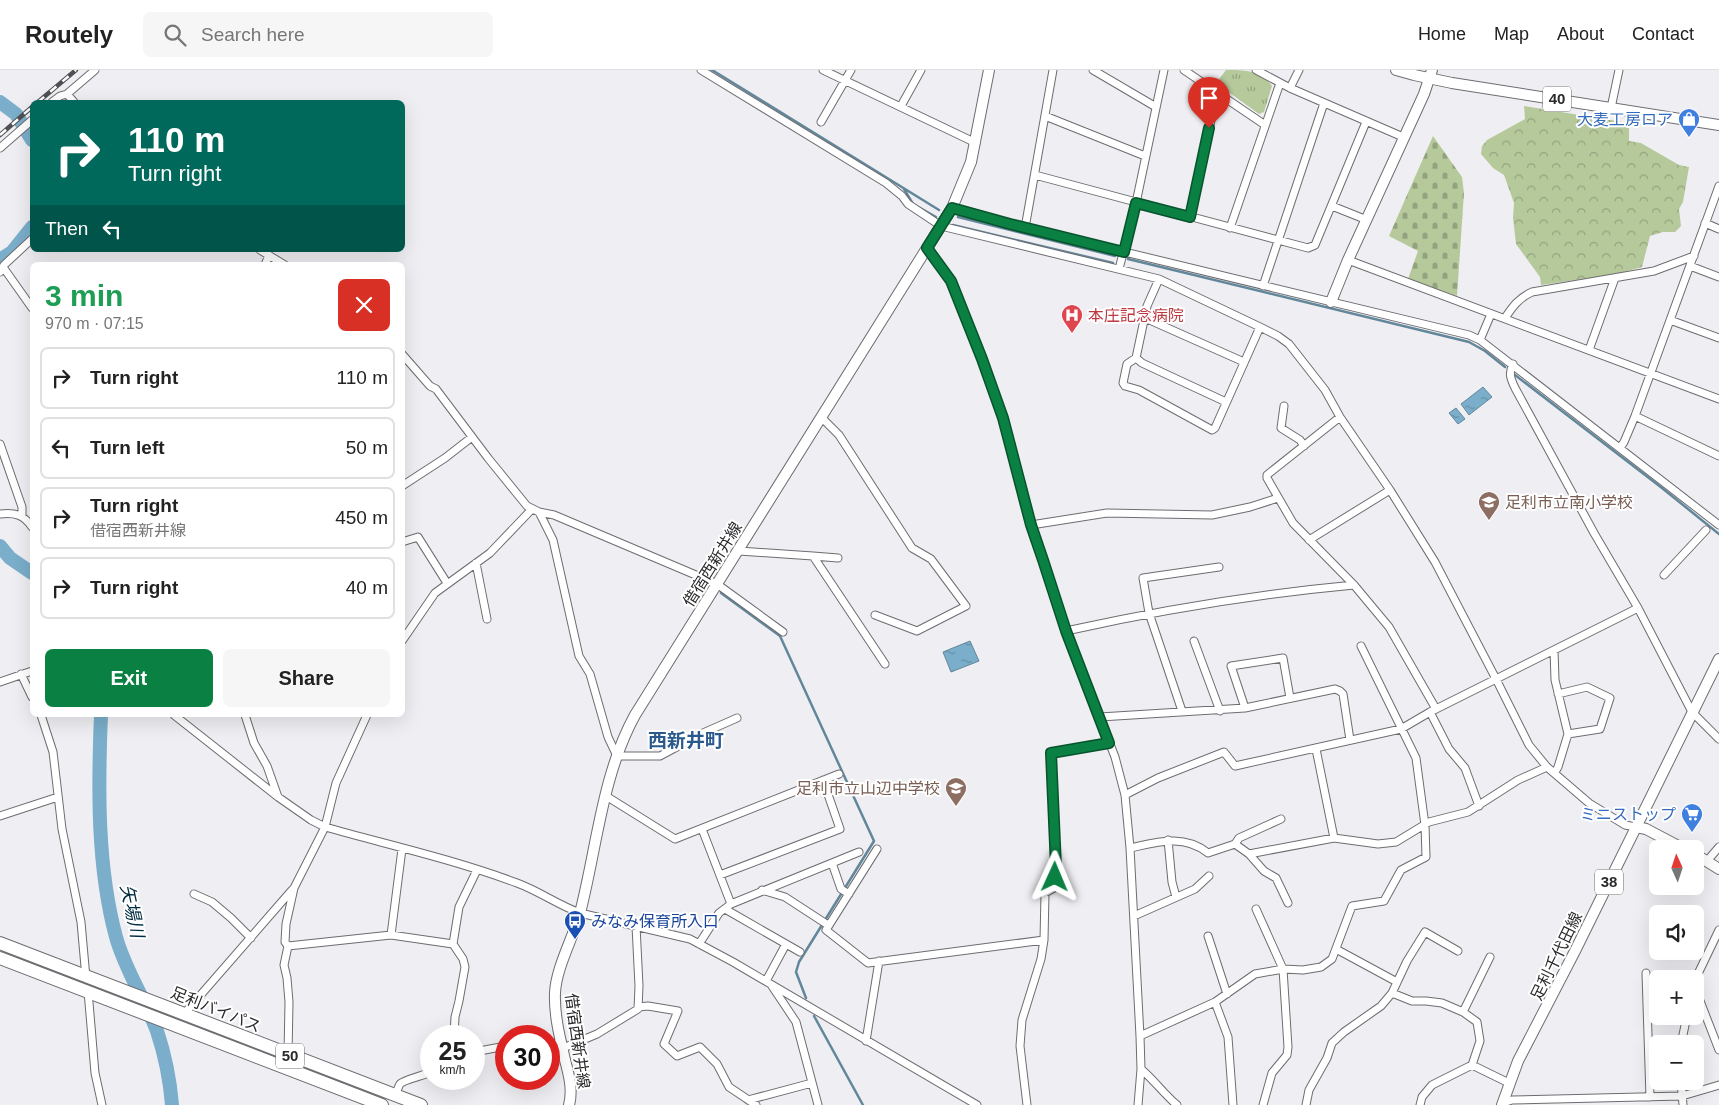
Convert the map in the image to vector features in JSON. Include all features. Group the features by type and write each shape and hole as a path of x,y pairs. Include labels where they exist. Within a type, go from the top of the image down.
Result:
{"highway":[{"name":"足利バイパス","path":"0,943 421,1105"},
{"name":"足利バイパス","path":"0,958 382,1105"}],"main road":[{"name":"借宿西新井線","path":"569,1105 571,1085 556,1013 555,991 557,978 580,913 606,796 622,740 635,715 952,208 971,162 989,70"},
{"name":"40","path":"1396,70 1431,74 1611,108 1719,125"},
{"path":"1331,302 1431,74"},
{"name":"足利千代田線","path":"1503,1104 1518,1061 1719,660"},
{"path":"1636,827 1646,829 1667,840"},
{"path":"1704,859 1719,869"}],"street":[{"path":"55,100 67,94 95,70"},
{"path":"701,70 886,182 908,204 941,226 1159,279 1260,327 1289,344 1325,390 1340,417 1390,490 1435,562 1529,745 1547,767 1590,803 1625,825 1636,827"},
{"path":"824,70 976,143"},
{"path":"821,122 851,70"},
{"path":"901,106 921,70"},
{"path":"1025,228 1053,70"},
{"path":"1093,70 1156,107"},
{"path":"1119,269 1136,203 1164,70"},
{"path":"1184,70 1264,125"},
{"path":"1256,70 1290,88 1403,137"},
{"path":"1290,88 1299,70"},
{"path":"1611,108 1619,70"},
{"path":"1230,228 1280,83"},
{"path":"1190,217 1217,93"},
{"path":"67,94 72,100"},
{"path":"1263,286 1324,103"},
{"path":"1045,116 1145,156"},
{"path":"0,148 30,122"},
{"path":"1035,175 1308,248 1315,245 1366,122"},
{"path":"1620,448 1635,416 1719,186"},
{"path":"1332,206 1367,220"},
{"path":"952,208 1025,228 1469,335 1480,340 1513,364 1719,525"},
{"path":"1705,224 1719,229"},
{"path":"30,240 1,270 30,306"},
{"path":"927,248 951,281 982,359 1003,418 1031,525 1066,631 1100,717 1125,795 1130,848 1140,1036 1141,1069 1138,1105"},
{"path":"263,252 280,262"},
{"path":"266,262 269,256"},
{"path":"1505,318 1516,301 1532,292 1654,271 1694,256"},
{"path":"1348,260 1719,399"},
{"path":"1690,266 1719,277"},
{"path":"1590,350 1615,278"},
{"path":"1159,279 1148,306 1136,358 1127,364 1125,386 1139,390 1212,430 1216,428 1260,327"},
{"path":"1480,340 1491,314"},
{"path":"1145,318 1244,362"},
{"path":"1670,320 1719,338"},
{"path":"405,357 430,386 436,389 527,506 539,512 554,515 717,584 783,632"},
{"path":"1136,358 1142,363 1226,402"},
{"path":"1513,364 1510,377 1515,388 1593,531 1638,608 1692,712 1719,739"},
{"path":"1284,406 1281,428 1300,440 1304,446"},
{"path":"1635,416 1719,456"},
{"path":"1340,417 1267,475 1293,523 1354,586 1389,627 1433,711 1449,748 1465,768 1479,806"},
{"path":"822,418 839,435 912,548 931,559 966,606 917,632 875,615"},
{"path":"405,484 445,458 472,437"},
{"path":"0,444 22,507 22,516"},
{"path":"1309,540 1390,490"},
{"path":"1031,525 1107,512 1212,516 1278,498"},
{"path":"405,637 435,593 490,553 532,509"},
{"path":"539,512 553,540 579,656 590,674 608,737 617,756 660,756 703,733 737,718"},
{"path":"0,514 8,513 22,516 30,526"},
{"path":"1664,575 1706,530"},
{"path":"405,541 418,537 447,583"},
{"path":"739,551 838,558"},
{"path":"813,556 885,664"},
{"path":"476,563 487,619"},
{"path":"1182,711 1149,613 1143,578 1219,567"},
{"path":"1066,631 1149,613 1246,598 1354,586"},
{"path":"1125,795 1158,778 1224,752 1235,766 1401,729 1496,678 1638,608"},
{"path":"1194,641 1220,711"},
{"path":"1140,1036 1215,1002 1255,974 1283,969 1304,970 1322,967 1332,959 1352,906 1384,901 1401,870 1426,858 1425,825 1416,758 1361,646"},
{"path":"1554,650 1555,680 1568,734 1555,772"},
{"path":"1245,708 1231,666 1283,658 1290,698"},
{"path":"0,682 30,671"},
{"path":"21,674 30,693"},
{"path":"1558,694 1587,687 1610,698 1600,729 1568,734"},
{"path":"1100,717 1182,711 1220,711 1245,708 1334,689 1340,691 1344,700 1350,740"},
{"path":"42,717 53,752 62,829 80,922 89,993 95,1073 102,1105"},
{"path":"177,717 278,798 325,827 477,870 519,884 565,908 580,913 690,939 977,1105"},
{"path":"246,717 254,743 267,766 278,798"},
{"path":"184,1014 294,888 325,827 336,783 366,717"},
{"path":"1027,1105 1020,1046 1022,1020 1041,959 1044,940 1045,893 1054,888 1056,867 1051,753 1109,743"},
{"path":"1316,749 1334,838"},
{"path":"1249,854 1334,838 1378,844 1396,842 1429,822 1468,812 1518,780 1547,767"},
{"path":"606,796 675,839 839,774"},
{"path":"720,875 840,829 823,780"},
{"path":"0,816 58,797"},
{"path":"1130,848 1168,840 1193,843 1208,853 1235,844 1239,838 1282,819"},
{"path":"702,829 720,875 728,906 800,952"},
{"path":"1168,840 1172,882 1176,897"},
{"path":"1235,844 1249,854 1264,871 1276,878 1288,903"},
{"path":"1707,861 1719,847"},
{"path":"390,935 402,849"},
{"path":"877,849 826,930 868,963 1044,940"},
{"path":"699,944 719,913 728,906 762,890 859,852"},
{"path":"832,863 841,889 849,894"},
{"path":"455,1025 465,967 463,959 453,944 459,907 477,870"},
{"path":"1134,916 1195,889 1210,876"},
{"path":"288,1055 289,1002 284,965 288,946 285,942 286,924 294,888"},
{"path":"762,890 785,897 828,925"},
{"path":"194,894 212,902 232,918 251,938"},
{"path":"1256,909 1283,969 1288,1047 1286,1055 1272,1073 1263,1105"},
{"path":"562,1045 597,1034 638,1009 639,986 636,926"},
{"path":"1700,970 1719,930"},
{"path":"1306,1105 1309,1090 1327,1058 1332,1043 1344,1032 1381,1006 1392,993 1407,961 1425,932 1458,951"},
{"path":"288,946 390,935 453,944"},
{"path":"1208,936 1227,994"},
{"path":"768,983 786,944"},
{"path":"1336,949 1397,982"},
{"path":"1463,1012 1490,957"},
{"path":"866,1041 879,961"},
{"path":"1646,973 1650,1097"},
{"path":"768,983 796,1022 818,1105"},
{"path":"1392,993 1412,1001 1442,1003 1463,1012 1477,1022 1480,1041 1472,1065 1432,1085 1422,1097 1420,1105"},
{"path":"1215,1002 1228,1037 1233,1105"},
{"path":"638,1007 648,1006 678,1012 664,1044 677,1056 700,1047 717,1064 729,1087 756,1105"},
{"path":"1704,1011 1719,1050"},
{"path":"1472,1065 1509,1083"},
{"path":"1141,1069 1177,1105"},
{"path":"395,1095 400,1083 420,1077"},
{"path":"748,1100 812,1083"},
{"path":"1503,1104 1512,1100 1586,1102 1682,1096 1719,1085"},
{"path":"1682,1090 1683,1105"}],"green space":[{"path":"1226,70 1252,72 1268,81 1272,86 1264,112 1259,114 1216,83"},
{"path":"1524,106 1629,123 1629,141 1641,143 1679,165 1689,167 1683,202 1679,209 1681,226 1675,232 1663,232 1650,236 1642,267 1617,274 1541,285 1540,277 1516,244 1513,218 1514,203 1504,175 1493,168 1481,154 1482,146 1487,140 1525,119"},
{"path":"1433,136 1462,177 1464,193 1457,296 1408,279 1418,251 1389,236"}],"water":[{"path":"1483,387 1492,397 1469,415 1461,404"},
{"path":"1456,408 1465,419 1458,424 1449,413"},
{"path":"970,641 979,661 951,672 943,652"}],"waterway":[{"path":"712,70 939,210"},
{"name":"矢場川","path":"0,102 16,114 30,137"},
{"path":"904,189 913,204 936,217"},
{"path":"958,217 1115,256"},
{"path":"953,225 1113,263"},
{"name":"矢場川","path":"0,260 12,252 30,230"},
{"path":"1128,259 1469,342 1485,351 1505,367"},
{"path":"1515,375 1719,534"},
{"name":"矢場川","path":"0,546 10,558 30,572"},
{"path":"721,593 780,636 874,841 799,962 796,972 806,998"},
{"name":"矢場川","path":"101,717 99,798 105,883 120,949 157,1031 167,1068 172,1105"},
{"path":"814,1016 863,1105"}],"railway":[{"path":"40,100 76,70"},
{"path":"0,135 30,109"}],"place":[{"name":"大麦工房ロア","path":"1689,138"},
{"name":"本庄記念病院","path":"1072,334"},
{"name":"足利市立南小学校","path":"1489,521"},
{"name":"足利市立山辺中学校","path":"956,807"},
{"name":"ミニストップ","path":"1692,833"},
{"name":"みなみ保育所入口","path":"575,940"}],"district":[{"name":"西新井町","path":"686,740"}],"route":[{"path":"1055,877 1051,753 1109,743 1066,631 1031,525 1003,418 982,359 951,281 927,248 952,208 1124,252 1136,203 1190,217 1209,128"}]}
